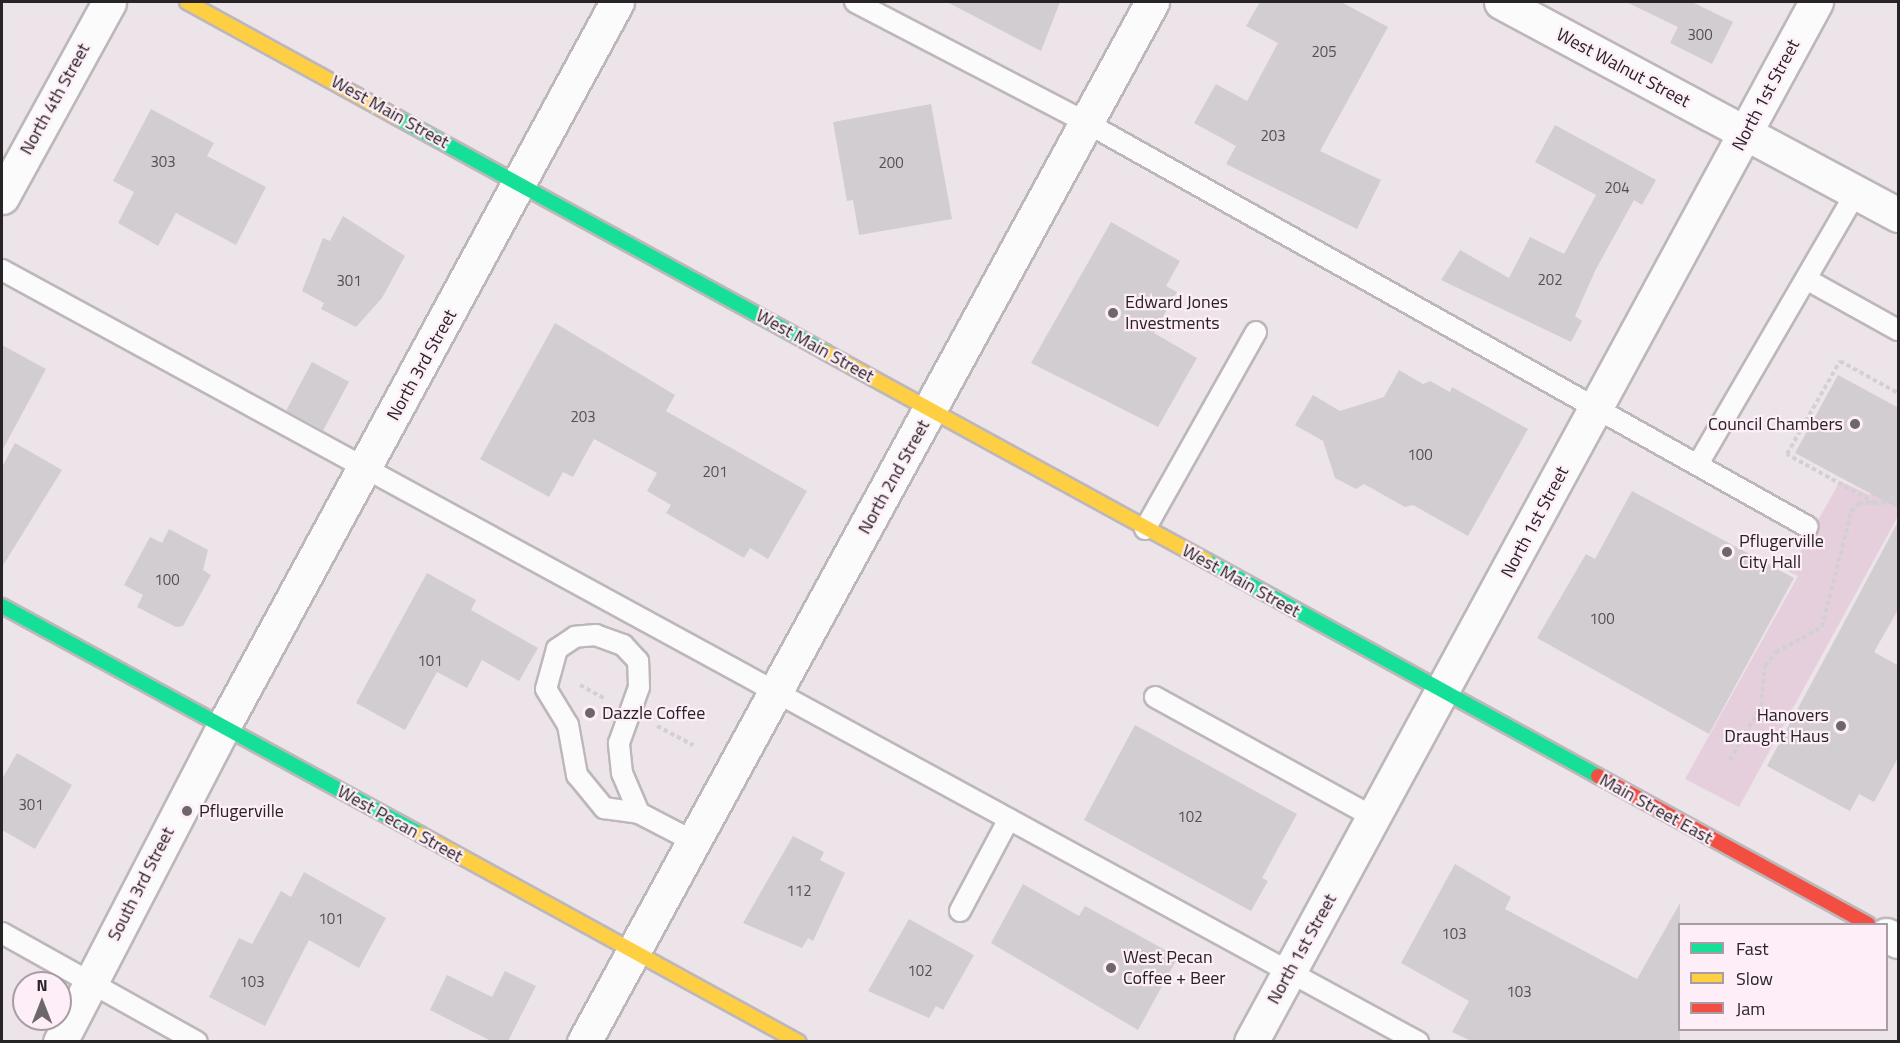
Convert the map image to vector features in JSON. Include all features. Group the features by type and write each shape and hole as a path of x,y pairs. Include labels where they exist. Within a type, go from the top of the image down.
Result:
{"street":[{"name":"North 4th Street","path":"2,197 109,2"},
{"name":"West Main Street","path":"186,2 520,183 1444,693"},
{"name":"North 3rd Street","path":"223,727 366,468 617,2"},
{"name":"North 2nd Street","path":"584,1041 632,950 931,411 1152,2"},
{"name":"West Walnut Street","path":"1501,2 1899,215"},
{"name":"North 1st Street","path":"1251,1041 1444,693 1597,405 1816,2"},
{"name":"West Pecan Street","path":"2,606 799,1041"},
{"name":"Main Street East","path":"1444,693 1866,923"},
{"name":"South 3rd Street","path":"60,1041 223,727"}],"lane":[{"path":"855,2 1087,123 1597,405 1808,527"},
{"path":"1698,465 1856,193"},
{"path":"2,270 1418,1041"},
{"path":"1806,279 1899,330"},
{"path":"1145,529 1256,332"},
{"path":"639,813 622,773 619,743 639,687 638,661 623,645 596,635 575,637 557,649 546,690 568,725 577,775 604,808 639,813 693,841"},
{"path":"1155,697 1375,818"},
{"path":"960,911 1009,819"},
{"path":"2,933 197,1041"}],"path":[{"path":"1875,503 1787,454 1840,361 1899,393"},
{"path":"1730,760 1761,705 1765,666 1776,652 1822,627 1851,512 1859,503 1875,503 1899,493"},
{"path":"570,680 616,705"},
{"path":"646,721 693,745"}],"shaded area":[{"path":"1898,440 1898,516 1739,807 1685,779 1798,576 1789,572 1840,481 1870,495"}],"building":[{"path":"947,2 1060,2 1041,51"},
{"path":"1260,2 1341,2 1388,27 1320,151 1381,180 1357,229 1226,164 1236,146 1194,123 1216,84 1247,101 1278,43 1246,26"},
{"path":"1626,2 1692,2 1733,22 1712,64 1670,43 1678,27"},
{"path":"931,104 952,219 859,235 853,200 847,201 833,122"},
{"path":"151,109 214,143 207,156 266,187 236,245 176,213 158,246 118,223 134,192 113,181"},
{"path":"1555,125 1656,180 1642,205 1634,200 1596,269 1575,316 1582,321 1571,342 1441,280 1460,250 1509,278 1530,237 1564,254 1596,195 1535,162"},
{"path":"343,216 405,256 382,298 356,327 321,309 324,303 302,291 323,238 330,241"},
{"name":"Edward Jones Investments","path":"1111,222 1180,261 1166,286 1177,292 1154,333 1197,358 1158,427 1031,363"},
{"path":"555,323 675,395 666,411 807,491 768,559 750,548 744,558 666,513 671,505 647,491 657,473 594,439 573,477 563,472 549,497 480,459"},
{"path":"2,345 46,369 2,451"},
{"path":"312,362 349,382 323,430 286,411"},
{"path":"1399,370 1423,384 1430,381 1450,392 1452,387 1528,429 1468,536 1413,505 1405,507 1364,484 1356,489 1335,478 1323,441 1295,425 1313,395 1340,411 1384,397"},
{"name":"Council Chambers","path":"1838,375 1899,408 1899,509 1795,453"},
{"path":"15,443 62,470 2,567 2,467"},
{"path":"1632,491 1794,578 1709,734 1537,638 1586,554 1595,559"},
{"name":"Hanovers Draught Haus","path":"1899,520 1899,608 1874,652 1899,666 1899,756 1874,802 1859,794 1850,811 1767,766"},
{"path":"169,529 208,550 203,570 211,575 183,626 176,627 137,607 143,595 124,585 150,537 162,543"},
{"path":"427,573 476,600 471,610 538,648 519,681 482,660 467,688 437,672 405,730 356,703"},
{"path":"1135,725 1297,814 1262,878 1268,881 1251,911 1084,820"},
{"path":"17,753 72,785 35,849 2,830 2,779"},
{"path":"793,836 824,852 820,860 845,873 813,941 808,938 802,948 743,923"},
{"path":"1455,864 1511,897 1505,909 1637,979 1680,903 1678,1031 1680,1031 1680,1041 1471,1041 1452,1032 1469,1001 1401,963"},
{"path":"304,872 386,918 359,968 309,940 265,1026 209,997 239,938 252,944 281,891 291,897"},
{"name":"West Pecan Coffee + Beer","path":"1023,884 1079,916 1085,906 1178,957 1138,1030 991,943"},
{"path":"909,919 974,955 943,1010 936,1006 929,1018 868,991"},
{"path":"505,971 536,986 508,1041 491,1041 430,1010 447,975 492,997"}],"traffic: fast":[{"path":"398,118 825,352"},
{"path":"1207,561 1598,776"},
{"path":"2,606 420,834"}],"traffic: slow":[{"path":"187,2 398,118"},
{"path":"825,352 1207,561"},
{"path":"420,834 799,1042"}],"traffic: jam":[{"path":"1598,776 1866,923"}],"place":[{"name":"Edward Jones Investments","path":"1113,313"},
{"name":"Council Chambers","path":"1855,424"},
{"name":"Pflugerville City Hall","path":"1727,552"},
{"name":"Dazzle Coffee","path":"590,713"},
{"name":"Hanovers Draught Haus","path":"1841,726"},
{"name":"Pflugerville","path":"187,811"},
{"name":"West Pecan Coffee + Beer","path":"1111,968"}]}
